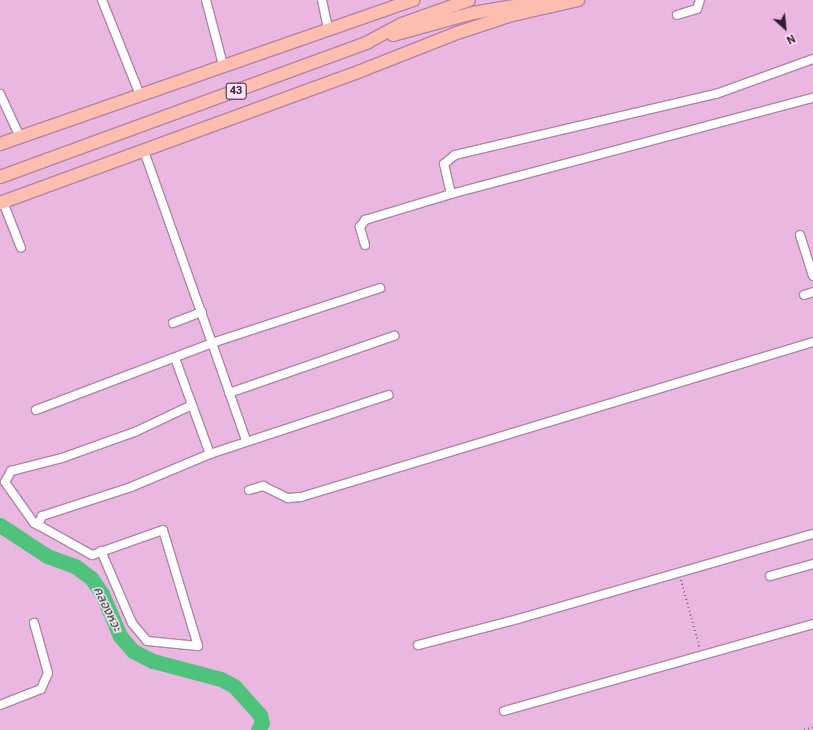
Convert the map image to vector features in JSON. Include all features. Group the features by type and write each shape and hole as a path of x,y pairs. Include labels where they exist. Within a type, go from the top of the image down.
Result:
{"highway":[{"name":"43","path":"0,144 223,65 414,0"},
{"name":"43","path":"368,42 402,24 469,0"},
{"name":"43","path":"0,177 368,42 472,13 549,0"},
{"path":"1,203 144,151 475,26 578,0"}],"street":[{"path":"102,0 140,95"},
{"path":"206,0 223,65"},
{"path":"322,0 328,29"},
{"path":"677,15 697,10 700,0"},
{"path":"451,194 444,164 455,155 716,94 813,59"},
{"path":"0,96 20,137"},
{"path":"365,245 360,227 365,220 451,194 813,98"},
{"path":"144,151 246,440"},
{"path":"1,203 21,248"},
{"path":"800,235 813,276"},
{"path":"36,410 176,358 212,343 380,288"},
{"path":"804,295 813,292"},
{"path":"173,323 202,312"},
{"path":"229,393 394,336"},
{"path":"249,490 263,486 288,498 301,497 813,342"},
{"path":"176,358 210,454"},
{"path":"38,525 42,516 131,487 246,440 388,395"},
{"path":"102,551 132,623 147,641 198,646 163,530 92,554 34,522 5,482 11,472 62,458 137,431 192,404"},
{"path":"418,645 518,619 813,534"},
{"path":"770,576 813,564"},
{"path":"0,705 41,689 48,673 34,623"},
{"path":"504,710 703,657 813,624"}],"path":[{"path":"678,573 703,657"},
{"path":"804,730 813,727"}],"waterway":[{"name":"คลองหวะ","path":"0,525 47,556 75,566 91,578 102,594 120,636 133,651 153,661 221,679 234,686 260,715 262,723 258,730"}]}
